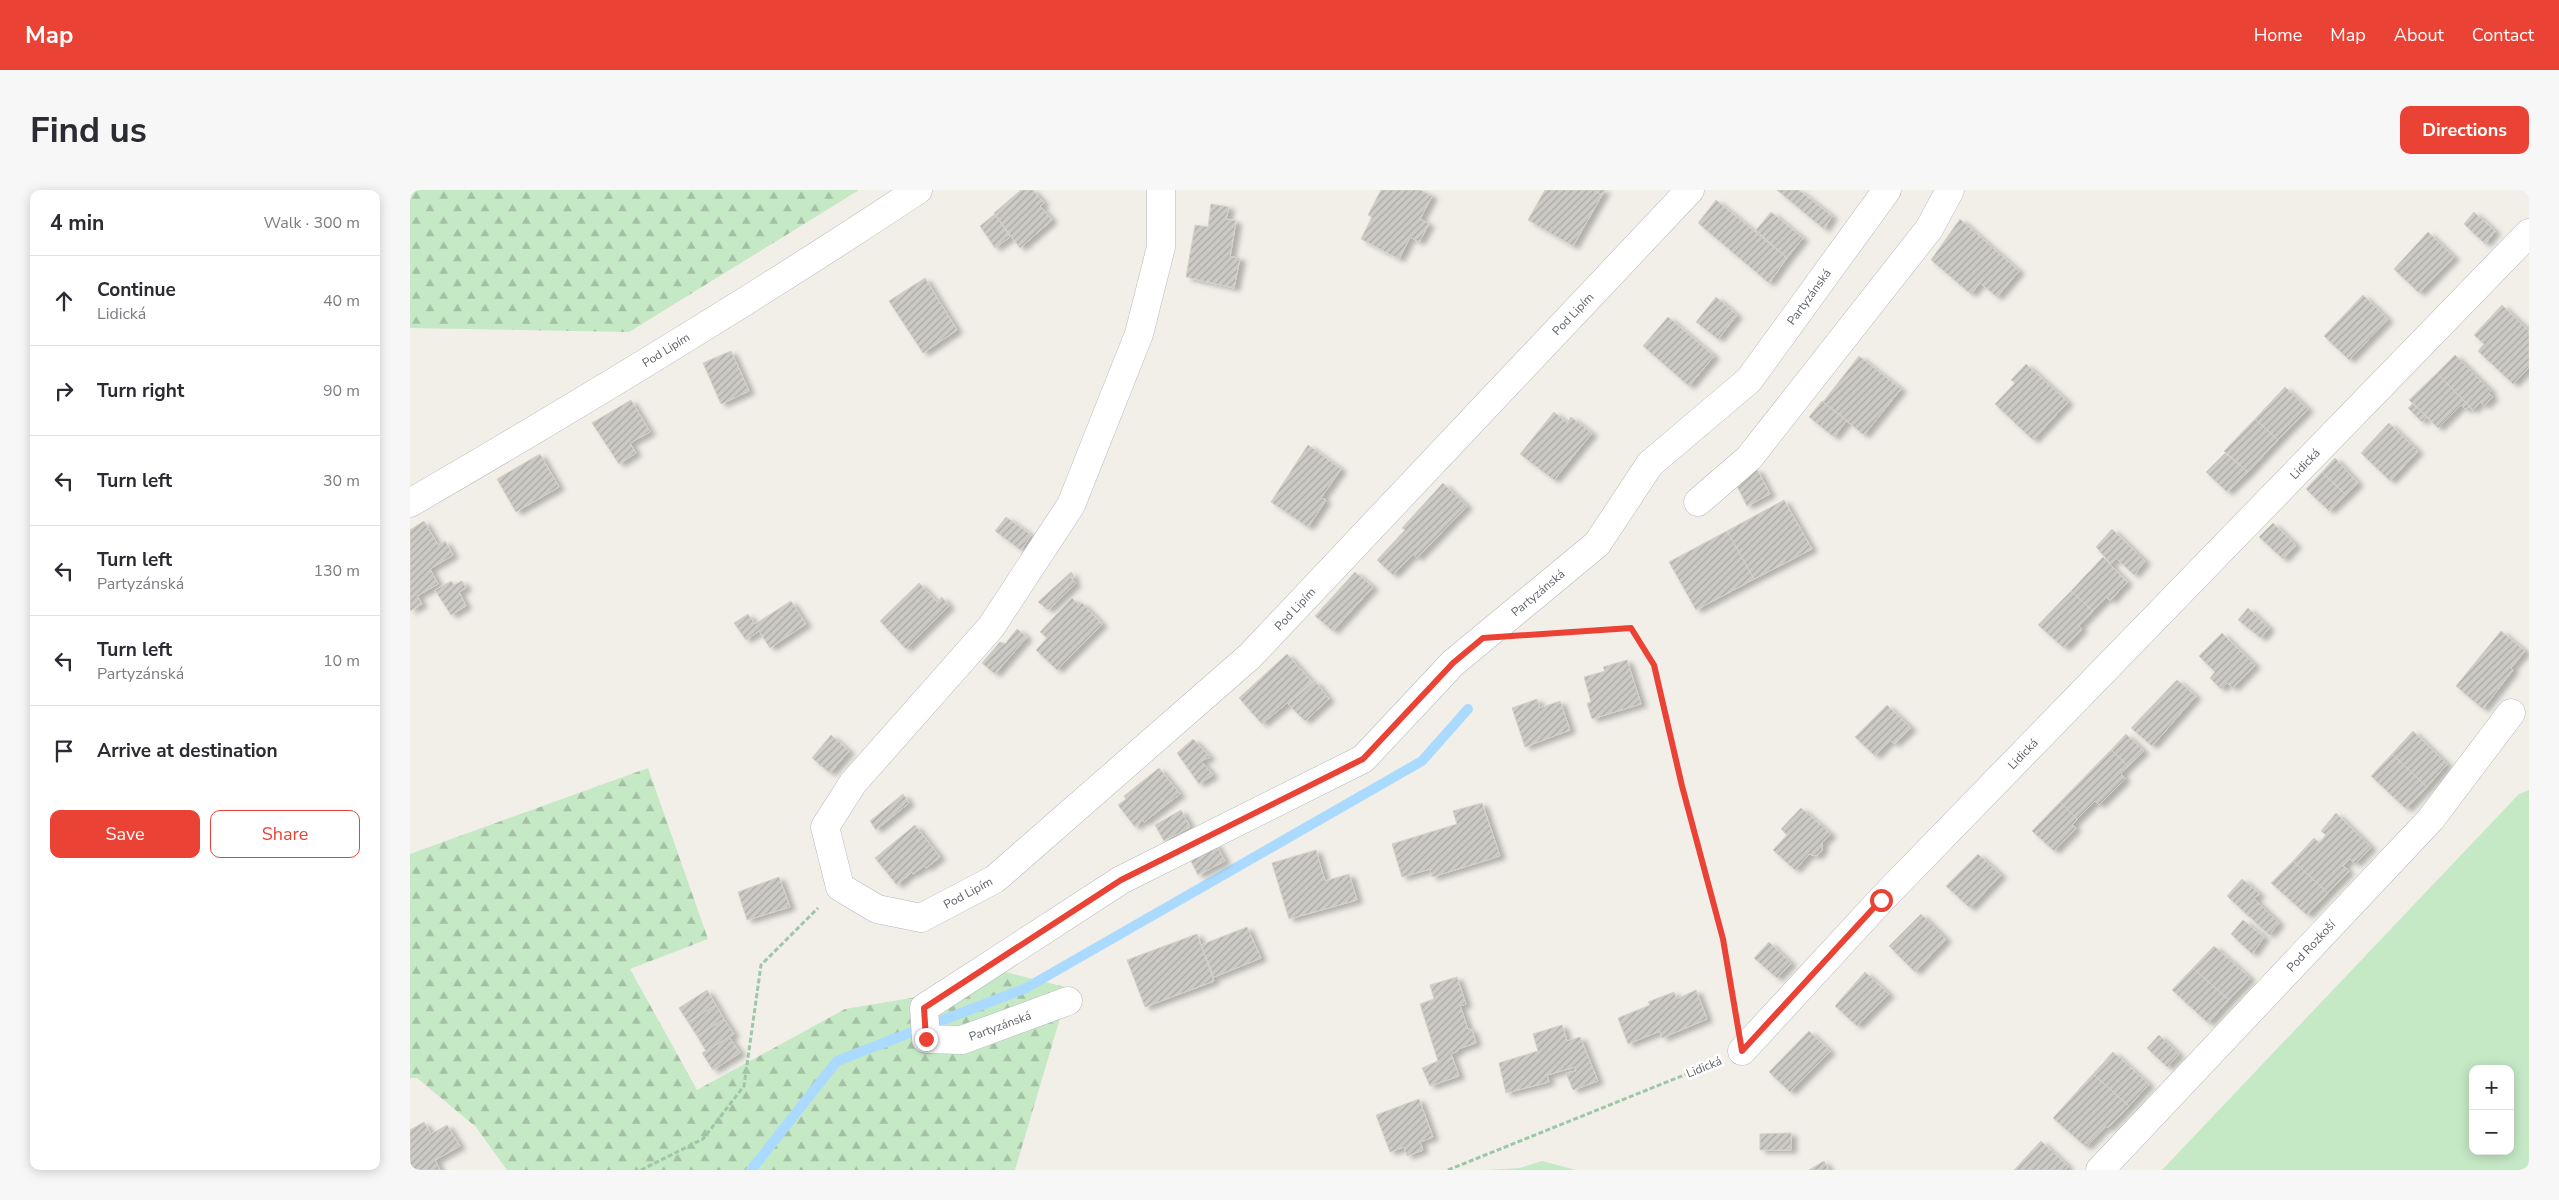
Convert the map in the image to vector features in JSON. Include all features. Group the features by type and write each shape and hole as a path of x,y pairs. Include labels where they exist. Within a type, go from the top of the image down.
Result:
{"street":[{"name":"Pod Lipím","path":"410,503 585,400 829,249 918,190"},
{"path":"840,887 825,827 853,783 991,627 1071,504 1139,334 1161,247 1161,190"},
{"name":"Pod Lipím","path":"840,887 877,909 921,918 995,879 1250,656 1690,190"},
{"name":"Partyzánská","path":"1068,1001 962,1040 926,1039 924,1008 1121,880 1363,759 1453,663 1597,544 1650,464 1749,380 1887,190"},
{"path":"1698,502 1749,458 1929,228 1950,190"},
{"name":"Lidická","path":"1742,1051 1881,900 2529,232"},
{"name":"Pod Rozkoší","path":"2100,1170 2431,819 2511,713"}],"path":[{"path":"1532,635 1631,628 1654,665 1682,786 1723,939 1742,1051"},
{"path":"641,1170 703,1140 744,1086 761,965 840,887"},
{"name":"Lidická","path":"1448,1170 1742,1051"}],"green space":[{"path":"410,190 859,190 629,332 410,328"},
{"path":"648,768 708,939 630,969 697,1090 845,1009 972,988 1001,971 1069,988 1015,1170 507,1170 476,1127 417,1078 410,1078 410,854"},
{"path":"2529,790 2529,1170 2162,1170 2519,794"},
{"path":"1542,1161 1576,1170 1487,1170 1520,1168"}],"building":[{"path":"1021,190 1033,190 1044,203 1040,206 1052,220 1020,248 994,213"},
{"path":"1381,190 1420,190 1432,196 1420,219 1429,224 1419,242 1410,237 1399,259 1361,239 1372,217 1368,215"},
{"path":"1545,190 1593,190 1602,195 1573,246 1528,220"},
{"path":"1593,190 1605,190 1602,195"},
{"path":"1777,190 1799,190 1832,216 1824,229"},
{"path":"1716,200 1787,258 1769,283 1698,223"},
{"path":"1211,204 1229,207 1226,219 1236,221 1230,257 1240,258 1234,288 1186,277 1195,225 1208,227"},
{"path":"1771,212 1803,238 1787,258 1756,230"},
{"path":"2474,212 2495,231 2485,244 2464,224"},
{"path":"995,214 1010,237 995,248 980,226"},
{"path":"1960,219 2019,271 1997,297 1980,283 1971,294 1931,260"},
{"path":"2428,232 2454,257 2419,293 2394,269"},
{"path":"925,278 957,330 923,353 889,301"},
{"path":"2363,295 2388,319 2349,360 2324,336"},
{"path":"1716,297 1737,315 1718,339 1696,322"},
{"path":"2502,305 2529,331 2529,367 2513,384 2478,351 2484,344 2474,335"},
{"path":"1668,317 1714,356 1689,386 1643,346"},
{"path":"731,351 749,391 721,404 703,363"},
{"path":"2455,355 2491,391 2489,393 2493,397 2484,406 2480,402 2473,410 2437,373"},
{"path":"1859,356 1901,389 1864,435 1823,402"},
{"path":"2026,364 2068,402 2033,440 1995,404 2015,383 2011,380"},
{"path":"2437,373 2473,410 2469,407 2466,410 2461,405 2438,428 2409,400"},
{"path":"2285,387 2308,409 2278,440 2255,419"},
{"path":"631,400 650,432 630,443 636,453 619,464 592,423"},
{"path":"1822,401 1847,420 1834,437 1809,417"},
{"path":"2413,403 2427,416 2422,422 2408,408"},
{"path":"1554,412 1567,423 1571,417 1592,433 1554,480 1520,454"},
{"path":"2255,419 2278,440 2248,472 2224,451"},
{"path":"2389,423 2418,451 2390,481 2361,453"},
{"path":"1308,445 1341,469 1321,498 1326,500 1308,527 1271,502"},
{"path":"2225,453 2248,472 2227,492 2206,472"},
{"path":"540,454 559,487 516,512 497,479"},
{"path":"2335,458 2358,483 2346,495 2322,472"},
{"path":"1757,469 1770,494 1747,506 1734,480"},
{"path":"2322,472 2346,495 2329,511 2306,489"},
{"path":"1443,483 1467,506 1417,558 1413,554 1393,575 1377,560 1405,530 1402,528"},
{"path":"1784,500 1812,549 1754,579 1727,531"},
{"path":"1006,517 1031,535 1021,550 995,531"},
{"path":"424,521 438,545 445,541 453,555 430,569 438,584 417,596 422,604 410,611 410,530"},
{"path":"2273,523 2296,545 2283,559 2259,537"},
{"path":"2112,529 2145,561 2134,575 2116,558 2111,564 2096,547"},
{"path":"1727,531 1754,579 1696,610 1669,562"},
{"path":"2103,557 2127,582 2110,601 2107,597 2093,611 2071,591"},
{"path":"1071,572 1074,576 1071,578 1076,583 1048,610 1038,602"},
{"path":"1355,572 1373,587 1333,631 1315,616"},
{"path":"451,581 454,585 462,581 466,588 459,592 466,606 451,615 435,590"},
{"path":"919,583 937,602 942,597 949,606 906,649 880,621"},
{"path":"2071,591 2093,611 2079,626 2082,629 2064,648 2038,625"},
{"path":"1072,598 1079,605 1082,603 1102,624 1057,670 1036,650 1047,638 1040,632"},
{"path":"791,601 806,624 770,648 759,631 746,640 734,623 748,614 755,624"},
{"path":"2248,608 2269,628 2261,638 2238,620"},
{"path":"1017,629 1027,637 995,674 982,663 1000,642 1005,644"},
{"path":"2501,631 2525,651 2483,709 2456,686"},
{"path":"2222,633 2255,665 2233,688 2227,683 2221,689 2210,678 2215,672 2199,656"},
{"path":"1287,654 1312,682 1262,724 1239,698"},
{"path":"1627,660 1641,704 1592,719 1587,703 1591,702 1584,677 1605,671 1603,667"},
{"path":"2177,680 2196,696 2152,746 2131,728"},
{"path":"1315,681 1329,699 1305,721 1288,704"},
{"path":"1537,699 1540,708 1560,701 1570,730 1525,747 1512,708"},
{"path":"1887,705 1911,728 1894,744 1890,740 1875,756 1855,737"},
{"path":"2413,731 2447,764 2427,787 2392,754"},
{"path":"2126,734 2144,751 2128,766 2111,750"},
{"path":"831,735 849,751 830,773 812,758"},
{"path":"1193,739 1210,757 1201,761 1213,775 1199,784 1177,753"},
{"path":"2111,750 2128,766 2121,774 2125,779 2099,805 2095,801 2077,819 2060,802"},
{"path":"2392,754 2427,787 2406,809 2371,776"},
{"path":"1159,768 1180,794 1135,827 1118,805 1126,799 1124,796"},
{"path":"903,794 909,803 876,830 870,821"},
{"path":"2060,802 2077,819 2072,825 2076,828 2054,851 2032,831"},
{"path":"1482,803 1500,856 1432,877 1430,869 1402,877 1392,844 1457,824 1453,811"},
{"path":"1801,808 1831,834 1822,843 1822,850 1817,856 1809,854 1795,870 1773,850 1787,835 1781,829"},
{"path":"1181,810 1190,827 1164,841 1155,825"},
{"path":"2336,813 2371,847 2355,864 2350,859 2343,866 2349,871 2328,893 2293,861 2314,838 2319,843 2326,835 2321,831"},
{"path":"915,825 940,857 926,868 924,866 913,874 912,872 897,885 875,858"},
{"path":"1215,843 1225,861 1198,875 1189,857"},
{"path":"1316,850 1325,881 1349,874 1357,900 1289,919 1272,863"},
{"path":"1978,854 2001,875 1970,908 1946,886"},
{"path":"2293,861 2328,893 2307,915 2271,883"},
{"path":"779,877 790,907 747,920 738,892"},
{"path":"2242,879 2260,894 2254,898 2279,923 2269,935 2227,896"},
{"path":"1921,914 1946,939 1915,972 1889,946"},
{"path":"2243,920 2264,937 2252,954 2231,934"},
{"path":"1247,927 1261,958 1214,977 1201,945"},
{"path":"1197,934 1214,981 1145,1007 1127,960"},
{"path":"1769,942 1791,963 1777,978 1754,958"},
{"path":"2214,946 2250,978 2229,1000 2193,968"},
{"path":"2193,968 2229,1000 2208,1023 2172,990"},
{"path":"1865,972 1889,994 1857,1026 1835,1006"},
{"path":"1457,977 1466,1004 1460,1006 1468,1029 1472,1030 1476,1043 1458,1049 1458,1051 1451,1054 1459,1076 1430,1086 1422,1068 1438,1061 1420,1004 1434,999 1430,985"},
{"path":"707,990 716,1005 688,1022 679,1008"},
{"path":"1696,990 1707,1019 1662,1038 1660,1031 1628,1044 1618,1018 1650,1005 1648,1002 1674,992 1677,999"},
{"path":"716,1005 724,1019 697,1036 688,1022"},
{"path":"724,1019 734,1034 706,1051 697,1036"},
{"path":"1562,1025 1567,1041 1580,1037 1598,1081 1573,1090 1566,1073 1576,1071 1575,1067 1547,1075 1549,1082 1506,1093 1499,1063 1538,1051 1533,1034"},
{"path":"1809,1031 1830,1051 1790,1092 1769,1072"},
{"path":"2159,1035 2179,1054 2167,1067 2147,1048"},
{"path":"729,1037 740,1053 713,1070 702,1053"},
{"path":"2113,1052 2149,1084 2129,1106 2093,1074"},
{"path":"2093,1074 2129,1106 2086,1147 2053,1118"},
{"path":"1419,1099 1433,1137 1420,1142 1423,1150 1407,1156 1404,1147 1390,1152 1376,1115"},
{"path":"424,1122 431,1134 447,1125 460,1146 435,1160 440,1170 410,1170 410,1130"},
{"path":"1791,1133 1791,1150 1760,1150 1760,1134"},
{"path":"2041,1141 2068,1166 2065,1170 2014,1170"},
{"path":"1824,1161 1829,1170 1809,1170"}],"waterway":[{"path":"751,1170 837,1061 1026,988 1422,761 1468,709"}],"route":[{"path":"926,1039 924,1008 1121,880 1363,759 1453,663 1483,638 1631,628 1654,665 1682,786 1723,939 1742,1051 1881,900"}]}
